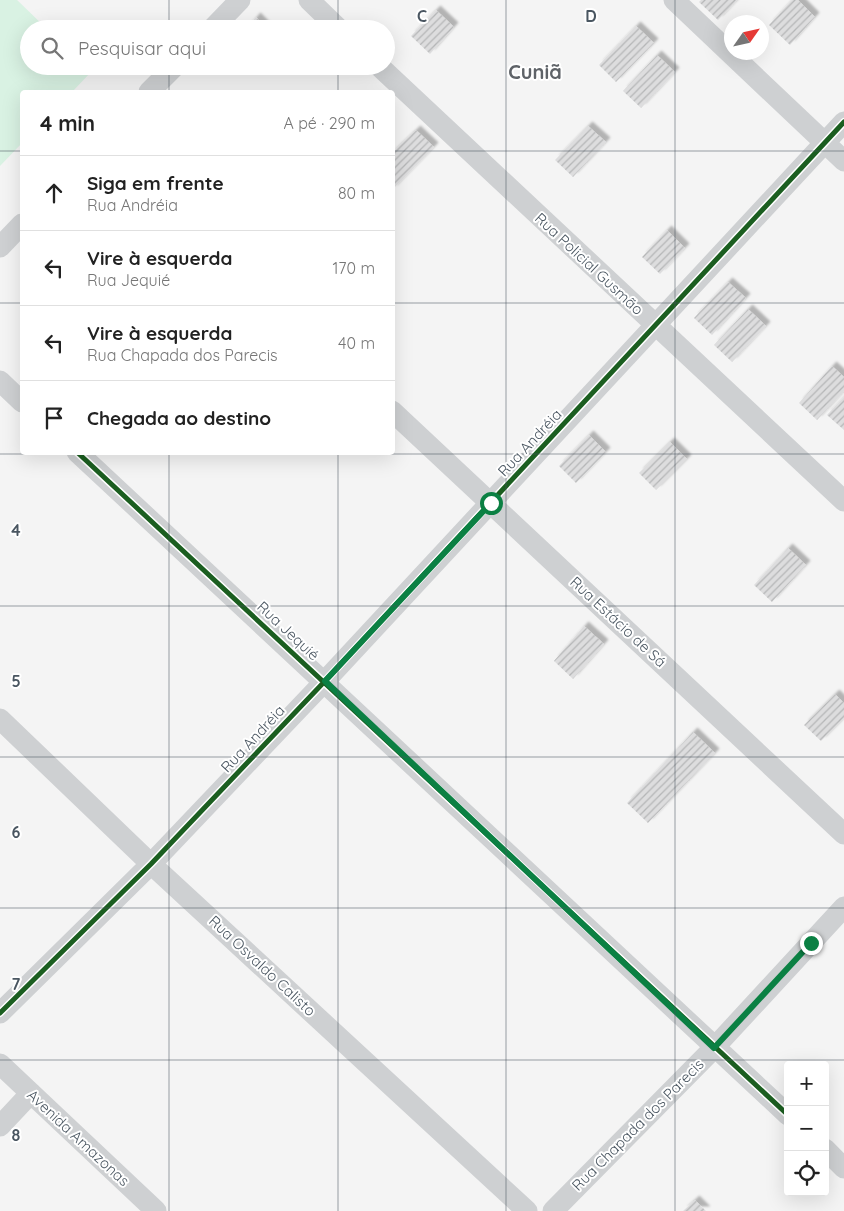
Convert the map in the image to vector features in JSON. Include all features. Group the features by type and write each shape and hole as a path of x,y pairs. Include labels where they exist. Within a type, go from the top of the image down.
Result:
{"street":[{"path":"221,20 240,0"},
{"path":"309,0 330,20"},
{"path":"674,0 844,161"},
{"path":"151,90 166,75"},
{"name":"Rua Policial Gusmão","path":"389,75 844,501"},
{"name":"Rua Andréia","path":"0,1013 151,864 325,681 844,122"},
{"path":"0,247 20,226"},
{"path":"0,381 20,400"},
{"name":"Rua Estácio de Sá","path":"395,414 844,834"},
{"name":"Rua Jequié","path":"80,455 325,681 714,1048 784,1111"},
{"name":"Rua Osvaldo Calisto","path":"0,719 151,864 527,1211"},
{"name":"Rua Chapada dos Parecis","path":"553,1211 714,1048 844,907"},
{"name":"Avenida Amazonas","path":"0,1064 156,1211"},
{"path":"0,1126 31,1094"},
{"path":"827,1151 844,1168"}],"green space":[{"path":"0,0 17,0 38,20 20,20 20,75 88,75 74,90 20,90 20,145 0,166"}],"building":[{"path":"701,0 737,0 718,20 699,2"},
{"path":"792,0 798,0 815,17 790,45 769,25"},
{"path":"436,10 454,27 430,54 411,36"},
{"path":"636,26 654,43 616,82 599,65"},
{"path":"657,55 675,72 641,108 623,91"},
{"path":"588,126 606,142 573,177 555,160"},
{"path":"416,130 434,147 395,187 395,150"},
{"path":"667,230 685,248 660,274 642,257"},
{"path":"728,282 746,298 712,335 694,318"},
{"path":"748,309 766,326 732,362 714,345"},
{"path":"832,366 844,377 844,391 817,420 799,403"},
{"path":"844,397 844,430 827,415"},
{"path":"589,435 606,452 576,483 559,466"},
{"path":"670,442 687,459 656,490 639,473"},
{"path":"788,548 806,565 772,602 754,585"},
{"path":"584,626 604,644 573,679 554,661"},
{"path":"835,694 844,703 844,718 821,741 804,725"},
{"path":"693,732 715,753 648,823 627,803"},
{"path":"695,1200 706,1211 683,1211"}],"cycle path":[{"path":"0,1013 151,864 325,681 844,122"},
{"path":"80,455 784,1111"}],"district":[{"name":"Cuniã","path":"535,72"}],"route":[{"path":"491,503 325,681 714,1048 811,943"}]}
